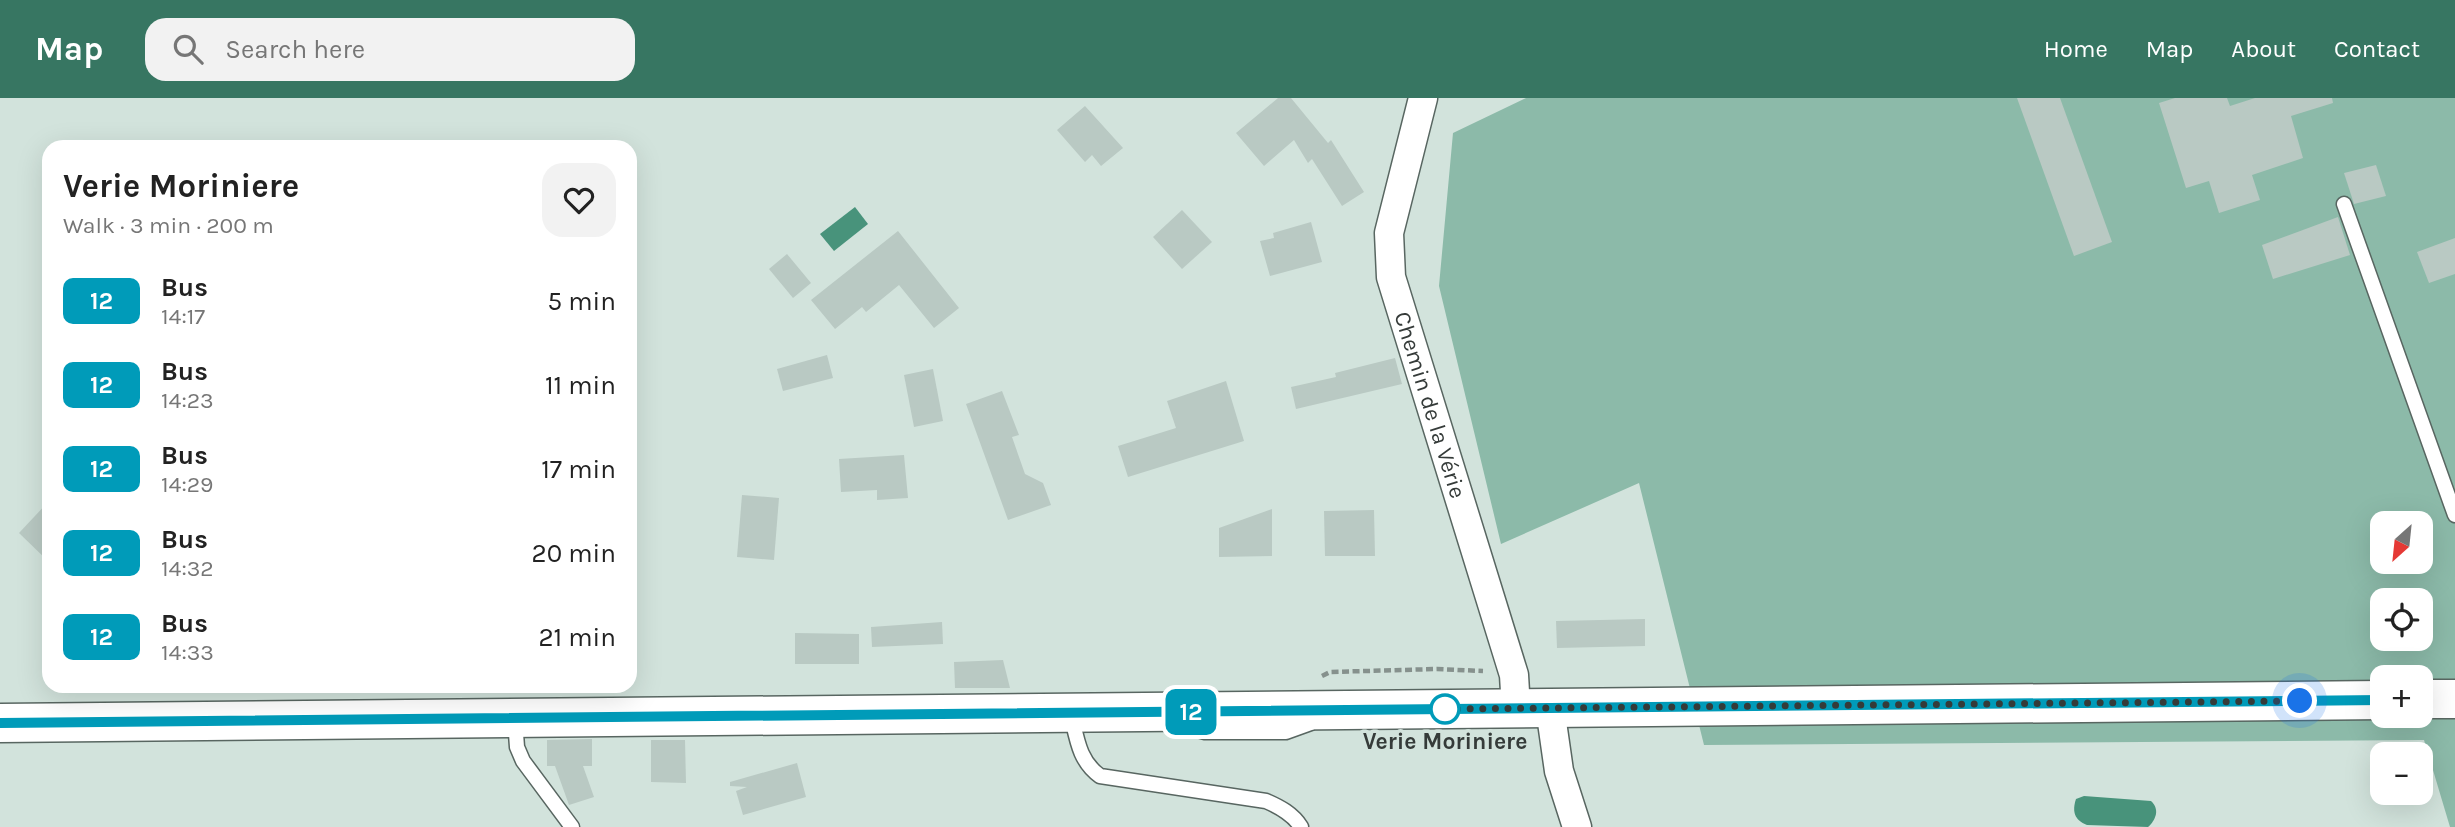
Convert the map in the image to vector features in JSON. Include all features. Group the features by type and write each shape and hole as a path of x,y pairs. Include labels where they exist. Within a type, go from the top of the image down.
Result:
{"main road":[{"path":"2433,699 2455,699"},
{"path":"0,723 2370,700"}],"street":[{"name":"Chemin de la Vérie","path":"1423,98 1389,233 1391,277 1514,676 1533,708 1559,771 1577,827"}],"lane":[{"path":"2344,204 2455,515"},
{"path":"1070,713 1081,757 1090,769 1100,776 1266,801 1281,808 1301,827"},
{"path":"515,718 517,747 523,761 572,827"}],"shaded area":[{"path":"1526,98 2455,98 2455,827 2450,827 2433,770 2433,742 2424,740 1704,745 1639,483 1501,544 1439,286 1453,133"},
{"path":"855,207 868,224 834,251 820,234"},
{"path":"2084,796 2151,801 2156,814 2148,827 2087,825 2079,821 2074,811 2076,799"}],"building":[{"path":"1278,98 1291,98 1328,143 1331,140 1364,192 1342,206 1312,159 1308,163 1294,140 1264,166 1236,133"},
{"path":"2017,98 2060,98 2112,242 2074,256"},
{"path":"2175,98 2227,98 2230,106 2255,98 2332,98 2333,103 2291,116 2303,158 2252,175 2260,200 2219,213 2209,181 2186,188 2159,103"},
{"path":"1085,106 1123,148 1101,166 1092,155 1085,162 1057,130"},
{"path":"2376,165 2386,196 2354,204 2344,173"},
{"path":"1182,210 1212,242 1182,269 1153,237"},
{"path":"2338,217 2350,255 2273,279 2262,245"},
{"path":"1311,222 1322,262 1270,276 1260,241 1274,238 1273,233"},
{"path":"898,231 959,308 934,328 899,285 866,312 862,307 835,329 811,300"},
{"path":"2455,238 2455,274 2429,283 2417,252"},
{"path":"787,254 811,283 793,298 769,269"},
{"path":"827,355 833,378 783,391 777,369"},
{"path":"1395,358 1402,384 1296,409 1291,387 1336,377 1335,373"},
{"path":"933,369 943,421 914,427 904,375"},
{"path":"1226,381 1244,441 1128,477 1118,446 1176,428 1167,401"},
{"path":"1002,391 1019,435 1012,437 1025,474 1043,483 1051,505 1008,520 966,404"},
{"path":"904,455 908,498 877,500 877,490 841,492 839,459"},
{"path":"742,495 779,498 774,560 737,557"},
{"path":"42,508 42,555 19,533"},
{"path":"1272,509 1272,556 1219,557 1219,528"},
{"path":"1374,510 1375,556 1325,556 1324,511"},
{"path":"1645,619 1645,646 1557,648 1556,621"},
{"path":"942,622 943,644 872,647 871,627"},
{"path":"795,633 859,634 859,664 795,664"},
{"path":"1003,660 1010,688 955,688 954,662"},
{"path":"592,739 592,766 583,766 594,797 569,805 555,766 547,766 547,740"},
{"path":"651,740 685,740 686,783 651,782"},
{"path":"797,763 806,797 743,815 736,791 747,787 730,786 730,782"}],"bus line":[{"name":"12","path":"0,723 2370,700"}],"place":[{"name":"Verie Moriniere","path":"1445,709"}],"route":[{"path":"1445,709 2300,701"}]}
